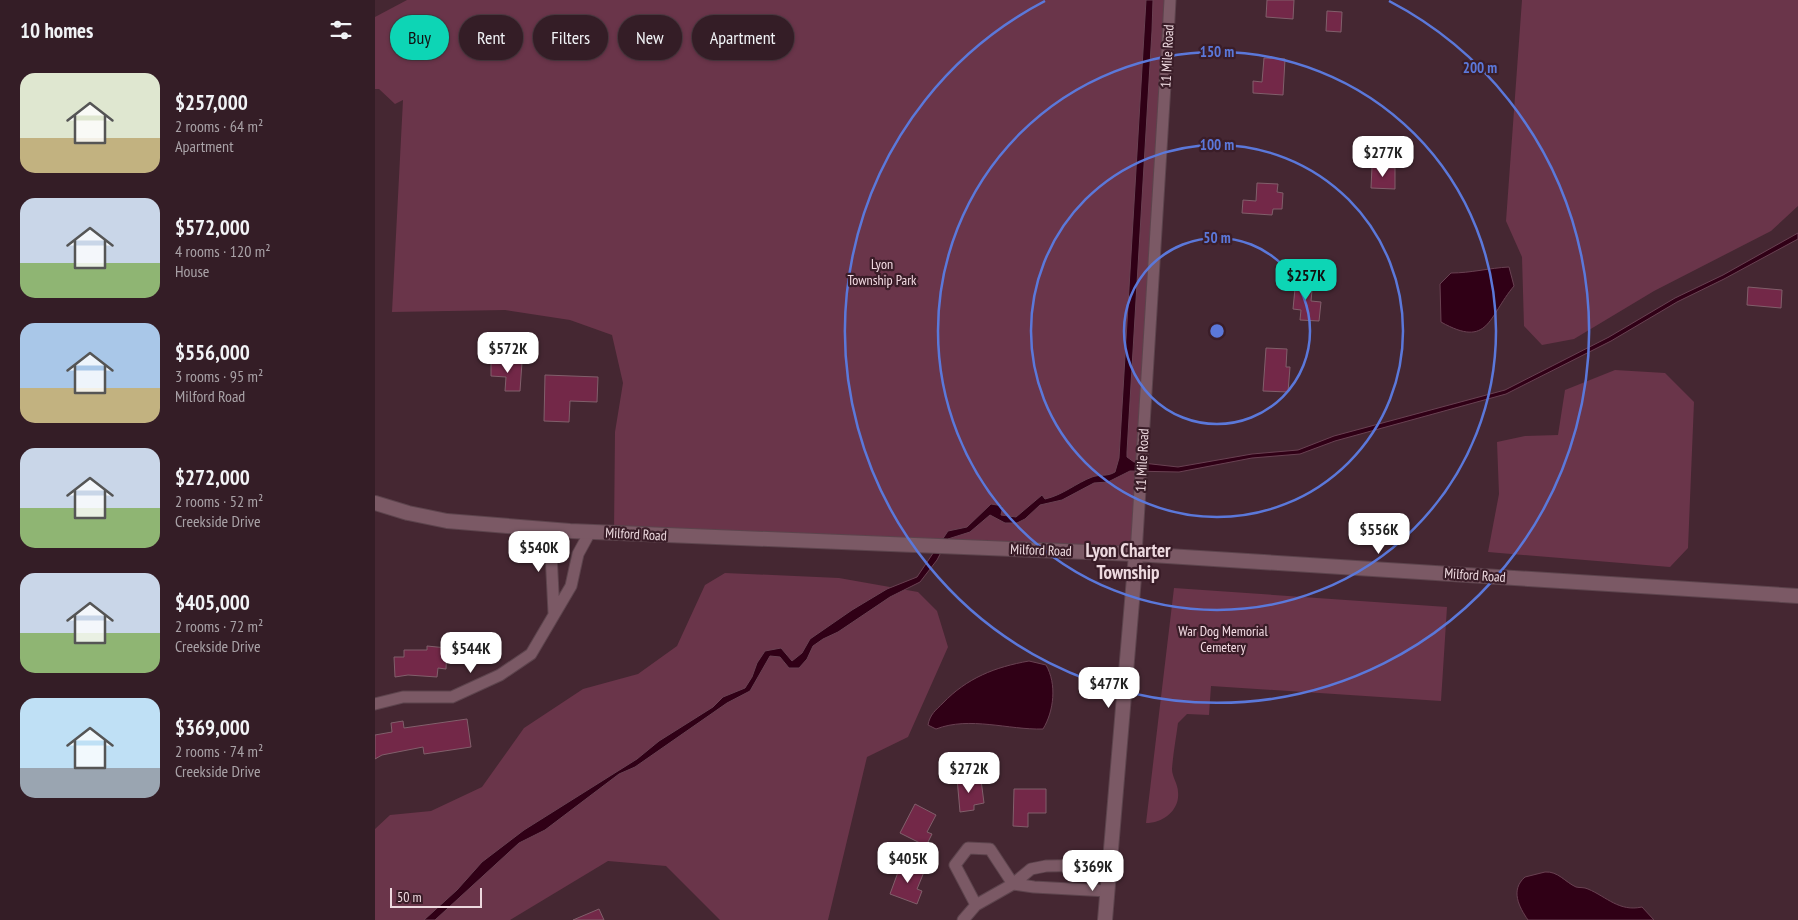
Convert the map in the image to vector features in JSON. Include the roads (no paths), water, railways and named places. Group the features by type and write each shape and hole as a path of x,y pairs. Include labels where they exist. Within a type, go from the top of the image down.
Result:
{"street":[{"name":"11 Mile Road","path":"1105,920 1136,554 1155,284 1171,0"},
{"name":"Milford Road","path":"375,503 408,514 447,521 544,529 1136,554 1798,596"},
{"path":"544,529 551,553 555,613"},
{"path":"375,704 403,697 452,698 500,675 531,654 571,586 578,554 591,532"},
{"path":"976,905 955,866 968,848 989,849 1013,884 1107,891"},
{"path":"963,920 976,905 1013,884 1031,869 1046,866 1109,866"}],"district":[{"name":"Lyon Charter Township","path":"1128,561"}],"park label":[{"name":"Lyon Township Park","path":"882,272"},
{"name":"War Dog Memorial Cemetery","path":"1223,640"}]}
